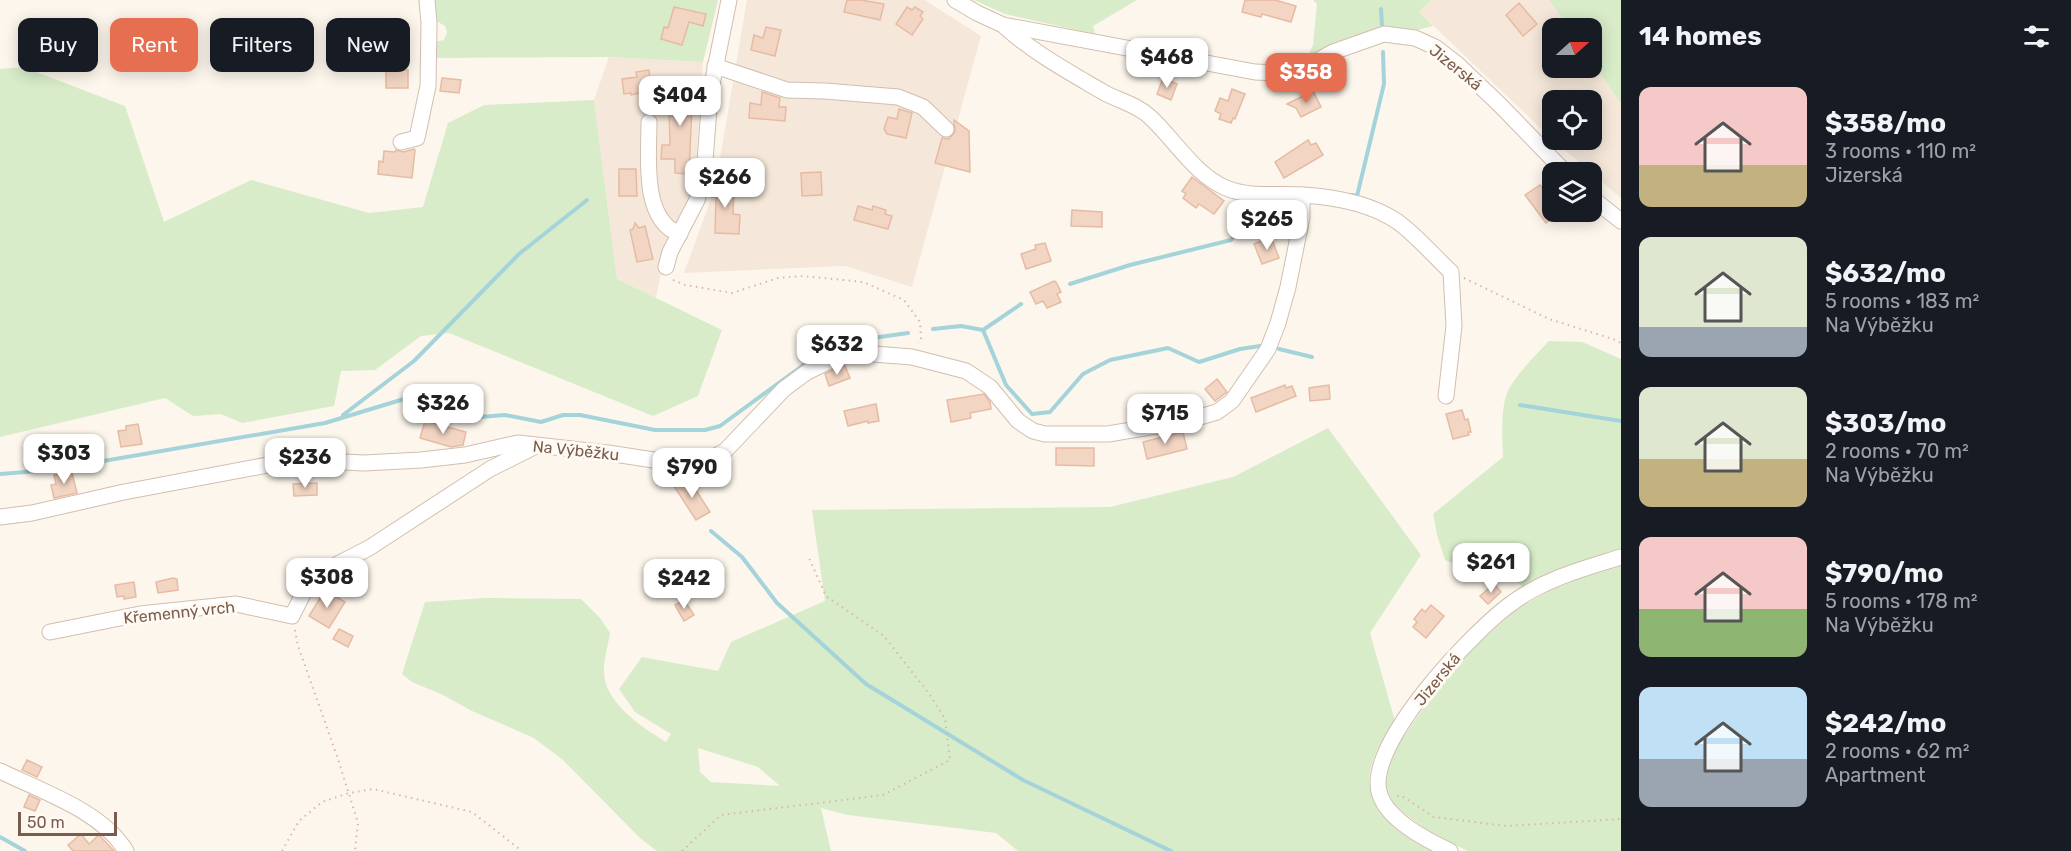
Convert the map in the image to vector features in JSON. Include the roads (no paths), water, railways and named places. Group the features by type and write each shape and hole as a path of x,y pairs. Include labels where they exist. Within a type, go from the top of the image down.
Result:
{"street":[{"path":"401,142 417,138 426,99 429,23 427,0"},
{"path":"666,267 670,252 697,200 704,175 710,94 729,0"},
{"name":"Jizerská","path":"955,0 1002,25 1022,42 1105,93 1138,107 1217,183 1241,193 1302,195"},
{"name":"Jizerská","path":"1002,25 1255,72 1279,73 1308,66 1333,52 1384,34 1415,38 1435,47 1457,64 1555,162"},
{"path":"715,66 787,90 825,90 898,97 923,107 946,129"},
{"path":"649,122 649,175 655,210 670,231 680,234"},
{"path":"1302,195 1339,200 1377,211 1398,222 1451,272 1454,326 1446,396"},
{"name":"Na Výběžku","path":"0,517 32,513 124,492 278,463 324,461 364,463 421,460 465,455 518,443 673,463 706,461 725,451 784,389 807,372 838,357 861,353 912,357 966,371 994,392 1018,421 1033,431 1045,434 1108,434 1186,421 1217,412 1232,400 1246,382 1274,336 1288,287 1302,217 1302,195"},
{"path":"1602,206 1621,221"},
{"name":"Křemenný vrch","path":"50,632 140,614 236,604 292,616 308,584 326,570 369,548 490,469 537,446"},
{"name":"Jizerská","path":"1450,851 1427,840 1391,813 1380,797 1377,783 1380,765 1387,747 1435,677 1464,646 1512,602 1558,577 1621,557"},
{"path":"0,771 89,815 112,832 126,851"}],"waterway":[{"path":"1381,9 1382,25"},
{"path":"1352,195 1357,196 1384,84 1383,52"},
{"path":"343,415 414,361 519,254 587,200"},
{"path":"1070,284 1130,265 1231,240 1242,228 1272,221 1296,219"},
{"path":"983,330 1021,304"},
{"path":"933,329 961,326 983,330 1006,385 1032,414 1050,412 1083,374 1110,360 1168,348 1199,362 1240,349 1260,346"},
{"path":"0,474 51,470 325,423 427,392 438,394 454,407 465,409 480,417 505,415 541,422 563,415 580,415 655,430 705,430 720,426 813,358 844,342 908,333"},
{"path":"1279,349 1312,357"},
{"path":"1520,405 1621,421"},
{"path":"711,531 742,557 777,603 866,684 1023,780 1171,851"},
{"path":"0,837 25,851"}]}
